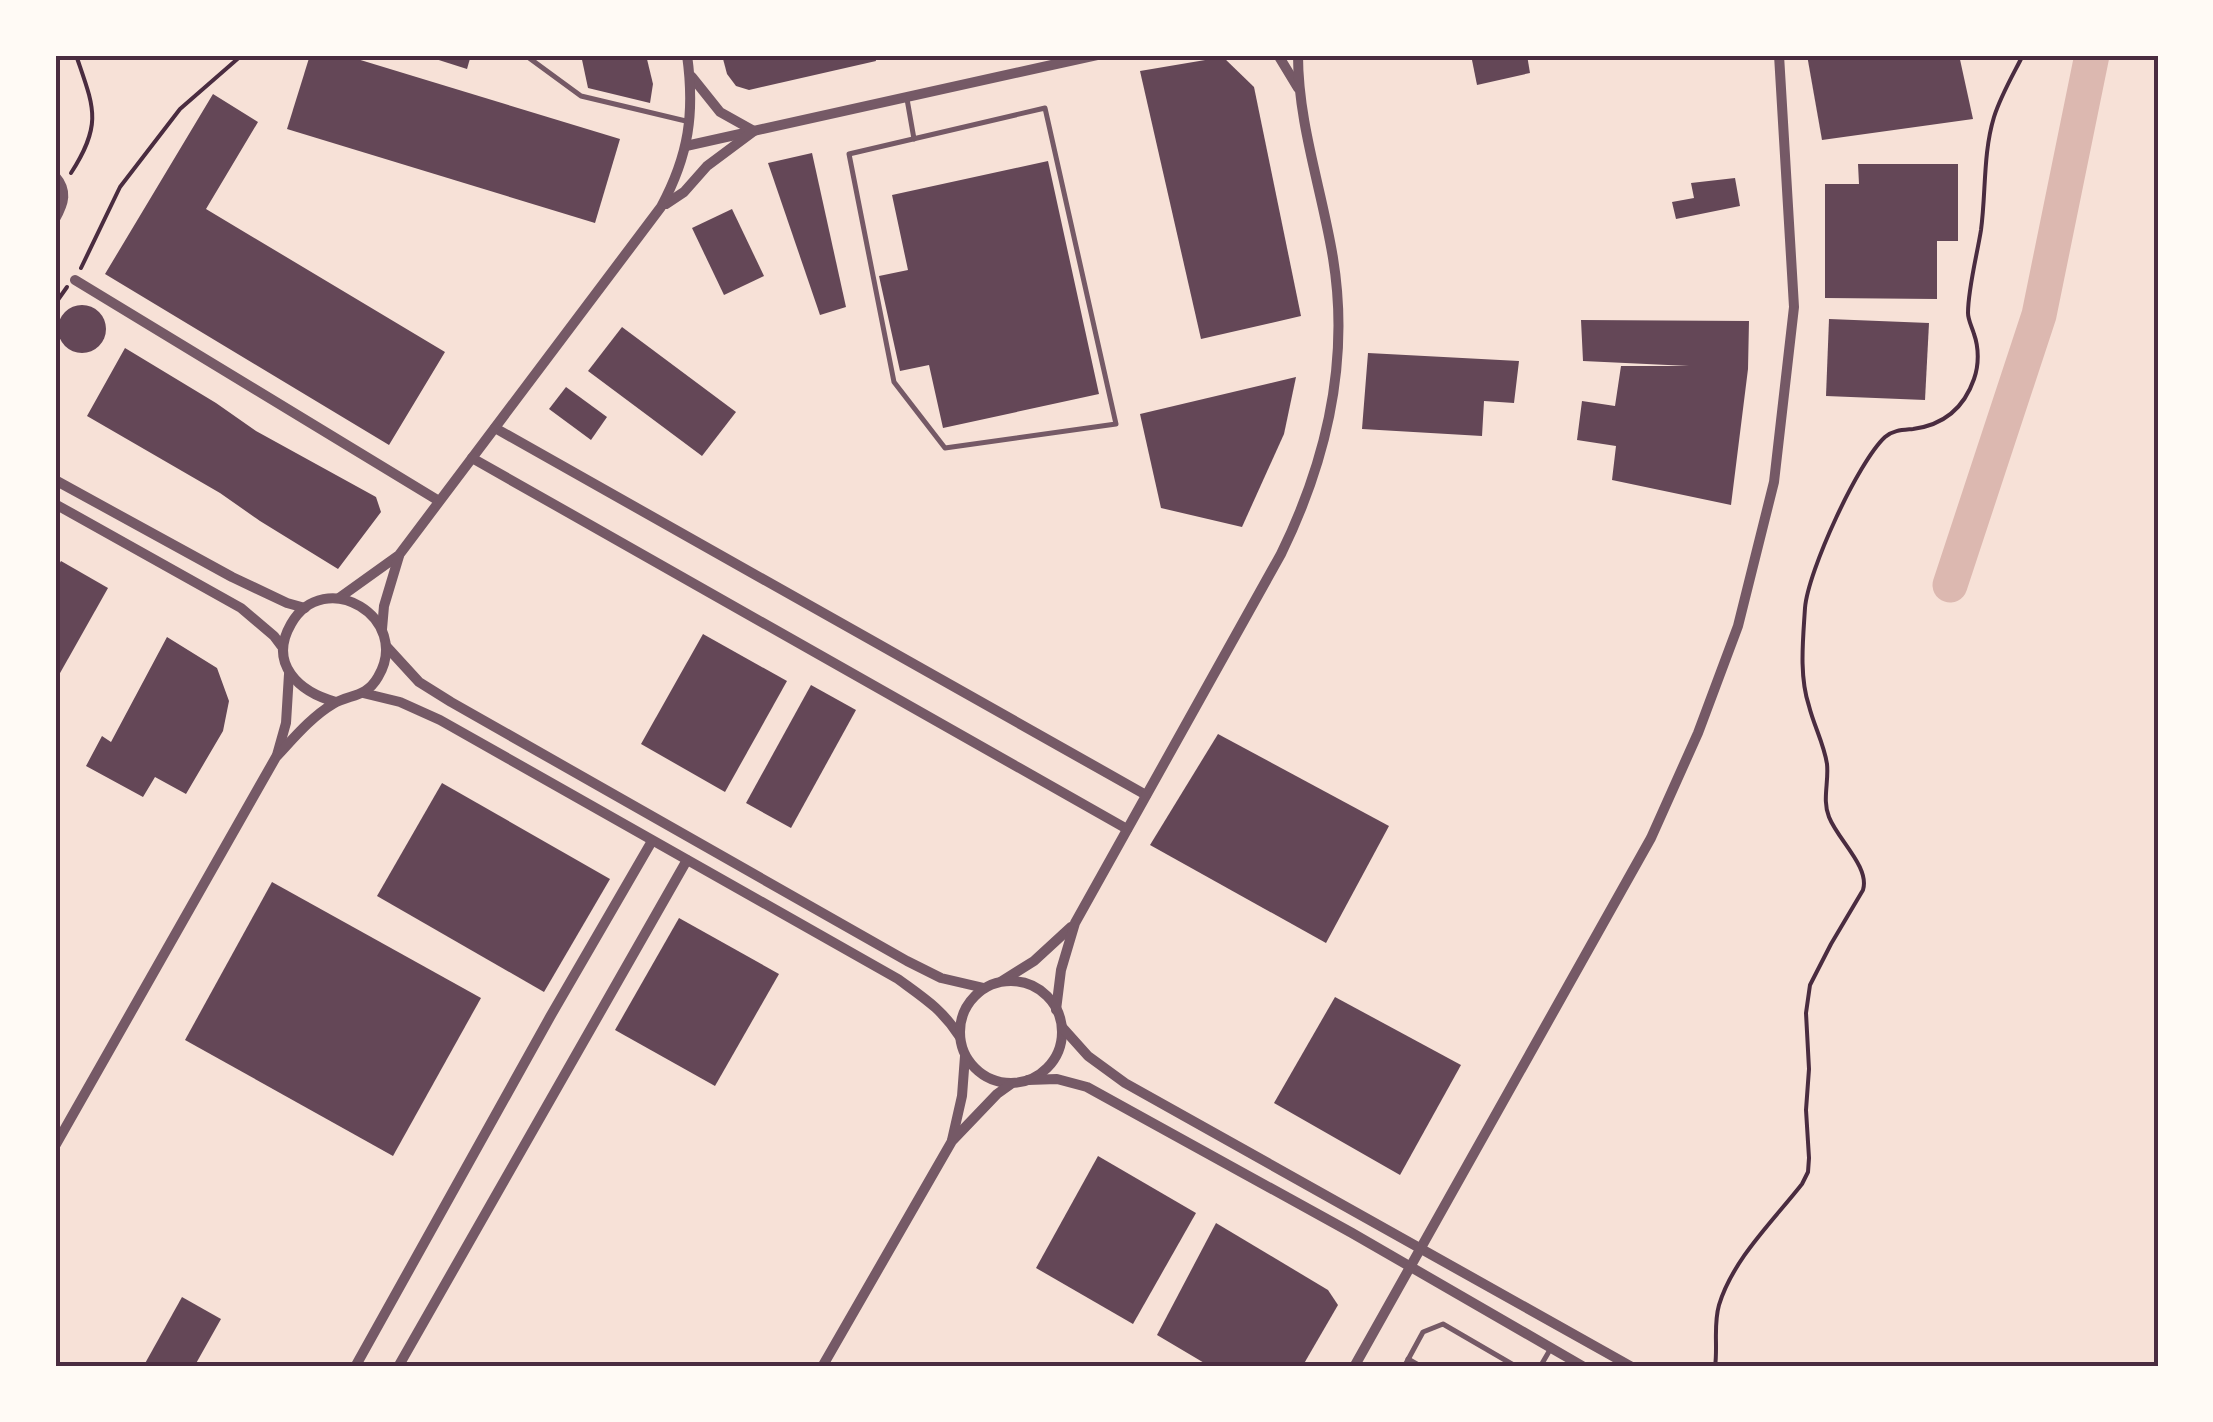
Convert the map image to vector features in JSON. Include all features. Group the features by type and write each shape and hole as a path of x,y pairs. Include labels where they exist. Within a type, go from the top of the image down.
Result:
{"street":[{"path":"339,598 399,555 662,207 674,184 690,122 687,55"},
{"path":"686,146 1097,55"},
{"path":"1278,55 1298,89"},
{"path":"1056,1010 1061,970 1075,923 1281,554 1315,476 1327,433 1339,360 1338,294 1298,89 1298,55"},
{"path":"1354,1367 1651,838 1698,733 1738,626 1774,482 1794,307 1779,55"},
{"path":"690,74 720,112 754,131"},
{"path":"662,207 754,131"},
{"path":"55,219 64,197 59,181"},
{"path":"75,280 440,501"},
{"path":"495,428 1146,794"},
{"path":"472,458 1127,829"},
{"path":"55,480 232,577 305,608"},
{"path":"55,504 241,608 283,648 289,673 286,723 276,757 55,1146"},
{"path":"276,757 336,702 363,693 376,681 384,664 386,646 382,629 384,606 399,555"},
{"path":"283,648 294,618 321,600 339,598 358,604 372,614 382,629"},
{"path":"386,646 420,682 451,702 907,961 941,978 984,988"},
{"path":"289,673 303,689 336,702"},
{"path":"363,693 400,702 440,720 898,979 935,1005 960,1038 965,1056 962,1096 952,1141"},
{"path":"355,1367 652,841"},
{"path":"398,1367 686,860"},
{"path":"960,1038 971,1000 984,988 1034,962 1075,923"},
{"path":"1002,982 1020,982 1048,998 1062,1026 1110,1074 1632,1367"},
{"path":"1028,1080 1044,1072 1054,1059 1062,1026"},
{"path":"965,1056 993,1081 1011,1084"},
{"path":"822,1367 952,1141 1011,1084 1057,1079 1087,1087 1584,1367"}],"lane":[{"path":"525,55 581,96 690,122"},
{"path":"907,98 914,139"},
{"path":"1046,108 1116,424 944,448 894,382 849,154 914,139 1046,108"},
{"path":"1404,1367 1424,1332 1444,1324 1517,1367"},
{"path":"1540,1367 1551,1348"},
{"path":"1408,1359 1422,1367"}],"path":[{"path":"59,181 82,156 92,134 92,103 76,55"},
{"path":"55,304 75,280 120,187 180,109 242,55"},
{"path":"1715,1367 1718,1308 1732,1273 1808,1172 1806,1013 1810,985 1866,881 1841,840 1826,805 1827,767 1804,682 1805,602 1830,532 1856,479 1885,437 1895,431 1929,426 1953,414 1974,380 1978,359 1968,315 1982,226 1990,134 1995,114 2024,55"}],"building":[{"path":"310,55 344,55 620,139 595,223 287,129"},
{"path":"423,55 471,55 467,69"},
{"path":"581,55 646,55 653,84 650,103 588,88"},
{"path":"722,55 875,55 876,61 749,90 736,86 727,74"},
{"path":"1471,55 1527,55 1530,73 1477,85"},
{"path":"1807,55 1959,55 1973,119 1822,140"},
{"path":"1223,57 1254,87 1301,316 1201,339 1140,71"},
{"path":"213,94 258,122 206,209 445,352 389,445 105,274"},
{"path":"812,153 846,307 820,315 768,163"},
{"path":"1048,161 1099,394 943,428 929,365 900,371 879,276 908,270 892,195"},
{"path":"1858,164 1958,164 1958,241 1937,241 1937,299 1825,298 1825,184 1859,184"},
{"path":"1735,178 1740,206 1676,219 1672,202 1694,198 1691,183"},
{"path":"732,209 764,276 724,295 692,228"},
{"path":"82,305 99,312 106,329 99,346 82,353 65,346 58,329 65,312"},
{"path":"1829,319 1929,323 1925,400 1826,396"},
{"path":"1581,320 1749,321 1748,369 1731,505 1612,480 1616,446 1577,440 1582,401 1615,406 1621,366 1689,366 1583,361"},
{"path":"622,327 736,412 702,456 588,371"},
{"path":"125,348 256,431 376,497 381,512 338,569 220,493 87,416"},
{"path":"1368,353 1519,361 1514,403 1484,401 1482,436 1362,429"},
{"path":"1296,377 1284,434 1242,527 1161,508 1140,414"},
{"path":"566,387 607,417 591,440 549,409"},
{"path":"61,561 108,588 55,682 55,571"},
{"path":"703,634 787,681 725,792 641,744"},
{"path":"167,637 217,668 229,701 223,731 186,794 155,777 143,797 86,766 102,736 111,742"},
{"path":"811,685 856,710 791,828 746,803"},
{"path":"1218,734 1389,826 1326,943 1150,845"},
{"path":"442,783 610,879 544,992 377,896"},
{"path":"272,882 481,998 393,1156 185,1040"},
{"path":"679,918 779,974 715,1086 615,1030"},
{"path":"1335,997 1461,1065 1400,1175 1274,1103"},
{"path":"1098,1156 1196,1213 1133,1324 1036,1268"},
{"path":"1216,1223 1328,1290 1338,1305 1302,1367 1211,1367 1157,1335"},
{"path":"182,1297 221,1319 194,1367 143,1367"}],"waterway":[{"path":"1950,585 2039,315 2092,55"}]}
